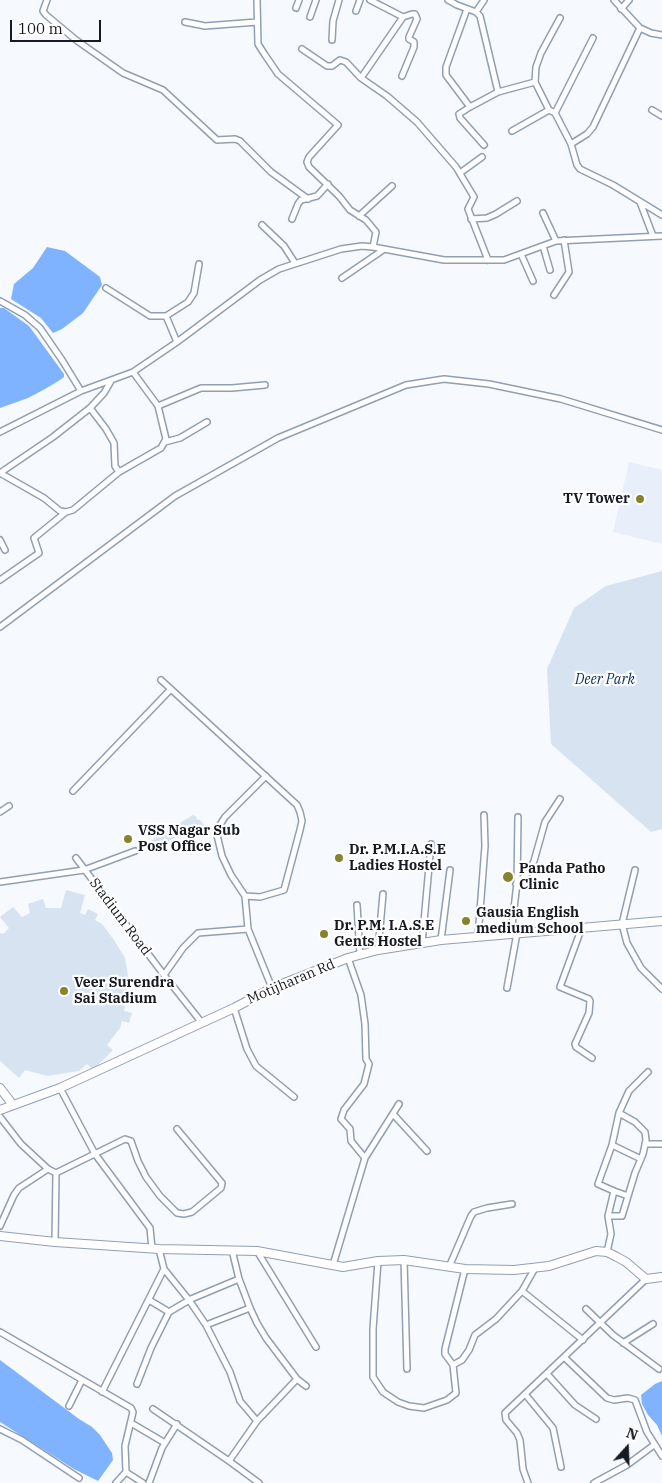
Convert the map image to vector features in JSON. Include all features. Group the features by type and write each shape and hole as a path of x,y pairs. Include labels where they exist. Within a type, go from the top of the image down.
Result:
{"main road":[{"name":"Motijharan Rd","path":"0,1110 60,1088 234,1008 272,988 348,958 378,950 441,940 662,921"},
{"path":"0,1088 13,1105"},
{"path":"0,1236 155,1249 257,1251 343,1267 404,1260 465,1269 514,1270 567,1262 596,1251 607,1252 626,1262 646,1279 662,1277"}],"street":[{"path":"47,0 43,11 76,40 123,73 163,90 217,140 235,139 240,141 270,172 308,199"},
{"path":"257,0 258,44 278,74 338,125 307,161 309,167 328,184 350,210 366,220 376,232 373,247"},
{"path":"296,8 299,0"},
{"path":"310,17 316,0"},
{"path":"332,40 333,21 339,0"},
{"path":"356,11 360,0"},
{"path":"370,0 403,17"},
{"path":"448,0 476,12 480,16 498,92"},
{"path":"476,12 484,0"},
{"path":"614,0 640,28 662,35"},
{"path":"621,8 629,0"},
{"path":"467,9 446,67 446,75 470,107"},
{"path":"361,78 403,17 415,14 417,18 410,37 414,42 414,47 402,76"},
{"path":"560,18 541,53 536,67 535,82 549,110 555,113 571,144 577,165 580,169 613,185 662,215"},
{"path":"184,22 205,26 221,23 257,22"},
{"path":"571,144 587,134 593,127 640,28"},
{"path":"555,113 593,38"},
{"path":"302,49 327,66 342,60 361,78 387,96 417,122 460,173 474,197 468,209 488,260"},
{"path":"484,145 460,118 459,114 498,92 535,82"},
{"path":"512,130 549,110"},
{"path":"652,110 662,116"},
{"path":"460,173 482,157"},
{"path":"292,219 301,200 318,196 328,184"},
{"path":"359,216 392,186"},
{"path":"471,219 487,218 516,201"},
{"path":"640,202 653,236"},
{"path":"543,213 556,241"},
{"path":"262,225 284,246 295,263"},
{"path":"0,431 81,391 133,372 177,342 260,280 279,269 341,249 362,246 444,260 504,260 556,241 662,236"},
{"path":"554,295 569,272 564,240"},
{"path":"543,246 550,270"},
{"path":"342,278 383,250"},
{"path":"521,254 533,281"},
{"path":"106,288 150,316 166,316 188,302 194,292 200,264"},
{"path":"0,301 25,315 40,328 81,391"},
{"path":"166,316 177,342"},
{"path":"133,372 158,406 166,442"},
{"path":"0,628 175,496 278,438 406,385 444,379 488,384 561,399 662,430"},
{"path":"66,512 60,511 44,498 0,473 53,437 90,408 104,393 111,381"},
{"path":"158,406 201,388 265,385"},
{"path":"90,408 114,443 116,466 119,472"},
{"path":"0,580 39,552 34,538 66,512 73,510 119,472 161,448 166,442 180,438 207,422"},
{"path":"0,540 5,550"},
{"path":"161,680 297,805 300,812 302,821 296,850 284,890 260,897 245,896"},
{"path":"72,791 171,689"},
{"path":"266,776 225,817 216,832 222,856 231,875 245,896 248,929 272,988"},
{"path":"516,884 528,873 534,861 545,822 560,799"},
{"path":"0,812 9,806"},
{"path":"478,937 485,846 484,815"},
{"path":"507,988 514,934 518,817"},
{"path":"422,944 431,844"},
{"path":"0,882 84,870 135,851"},
{"name":"Stadium Road","path":"76,858 202,1022"},
{"path":"441,940 450,870"},
{"path":"635,870 622,924 627,943 641,968 662,989"},
{"path":"378,950 383,894"},
{"path":"357,905 360,955"},
{"path":"582,927 560,988 589,999 589,1013 575,1044 576,1047 592,1058"},
{"path":"164,975 183,948 198,933 248,929"},
{"path":"348,958 361,995 365,1024 366,1059 369,1064 364,1084 344,1110 341,1119 350,1129 351,1141 365,1158"},
{"path":"234,1008 256,1066 294,1098"},
{"path":"628,1196 598,1184 612,1145 620,1113 629,1091 648,1072"},
{"path":"60,1088 95,1154 150,1228 155,1249 164,1269 189,1300 206,1326 230,1372 240,1401 257,1421"},
{"path":"334,1265 365,1158 399,1104"},
{"path":"608,1216 622,1216 645,1144 645,1132 635,1122 620,1113"},
{"path":"393,1114 427,1151"},
{"path":"0,1117 22,1144 48,1169 56,1173"},
{"path":"56,1173 125,1139 131,1142 138,1161 160,1196 177,1213 192,1212 220,1188 222,1183 194,1152 178,1129"},
{"path":"645,1144 662,1144"},
{"path":"612,1145 641,1159"},
{"path":"0,1226 19,1188 48,1169"},
{"path":"55,1242 56,1173"},
{"path":"607,1252 611,1234 608,1216 614,1191"},
{"path":"449,1267 474,1212 512,1204"},
{"path":"232,1250 239,1279 250,1308 266,1338 297,1379 306,1386"},
{"path":"257,1251 316,1347"},
{"path":"404,1260 407,1369"},
{"path":"378,1262 373,1329 373,1377 383,1392 398,1402 424,1408 447,1400 456,1393 453,1365 445,1354 445,1349 465,1269"},
{"path":"453,1365 462,1360 469,1350 475,1335 496,1319 522,1291 535,1268"},
{"path":"102,1392 164,1269"},
{"path":"137,1384 151,1348 169,1312 189,1300 239,1279"},
{"path":"528,1483 523,1469 518,1433 504,1415 646,1279"},
{"path":"522,1291 583,1340"},
{"path":"149,1300 169,1312"},
{"path":"206,1326 250,1308"},
{"path":"586,1308 600,1324 659,1369"},
{"path":"623,1343 653,1324"},
{"path":"0,1332 131,1408 133,1412 125,1446 126,1472 133,1480 143,1483"},
{"path":"564,1357 607,1398 635,1400 647,1432 662,1456"},
{"path":"547,1374 575,1405 596,1419"},
{"path":"229,1460 257,1421 297,1379"},
{"path":"69,1406 82,1380"},
{"path":"526,1394 553,1428 561,1468"},
{"path":"153,1409 229,1460 258,1483"},
{"path":"131,1423 165,1443"},
{"path":"149,1483 165,1443 177,1424"},
{"path":"0,1430 22,1440 80,1478"},
{"path":"594,1483 627,1465 654,1445"},
{"path":"116,1483 126,1472"}],"shaded area":[{"path":"629,462 662,470 662,544 613,532"}],"green space":[{"name":"Deer Park","path":"662,571 662,829 651,832 551,744 547,669 574,608 606,586"},
{"path":"193,815 204,825 194,829 194,833 190,835 183,833 153,850 149,842"},
{"name":"Veer Surendra Sai Stadium","path":"66,890 85,895 80,913 85,915 88,909 98,914 95,920 102,924 125,958 129,981 124,1011 132,1013 129,1023 122,1021 120,1028 107,1045 113,1050 93,1070 87,1064 79,1071 47,1076 25,1070 19,1078 0,1061 0,933 3,934 9,928 0,917 13,907 22,917 30,913 28,904 43,899 46,908 61,908"}],"water":[{"path":"47,247 65,251 100,277 102,285 83,313 62,329 53,333 41,318 11,299 14,284 33,268"},
{"path":"0,308 4,308 29,326 64,374 64,377 28,398 0,408"},
{"path":"0,1360 92,1427 100,1435 112,1453 113,1460 98,1481 74,1469 0,1422"},
{"path":"662,1381 662,1436 657,1425 648,1415 642,1404 641,1395"}],"place":[{"name":"TV Tower","path":"640,499"},
{"name":"VSS Nagar Sub Post Office","path":"128,839"},
{"name":"Dr. P.M.I.A.S.E Ladies Hostel","path":"339,858"},
{"name":"Panda Patho Clinic","path":"508,877"},
{"name":"Gausia English medium School","path":"466,921"},
{"name":"Dr. P.M. I.A.S.E Gents Hostel","path":"324,934"},
{"name":"Veer Surendra Sai Stadium","path":"64,991"}]}
